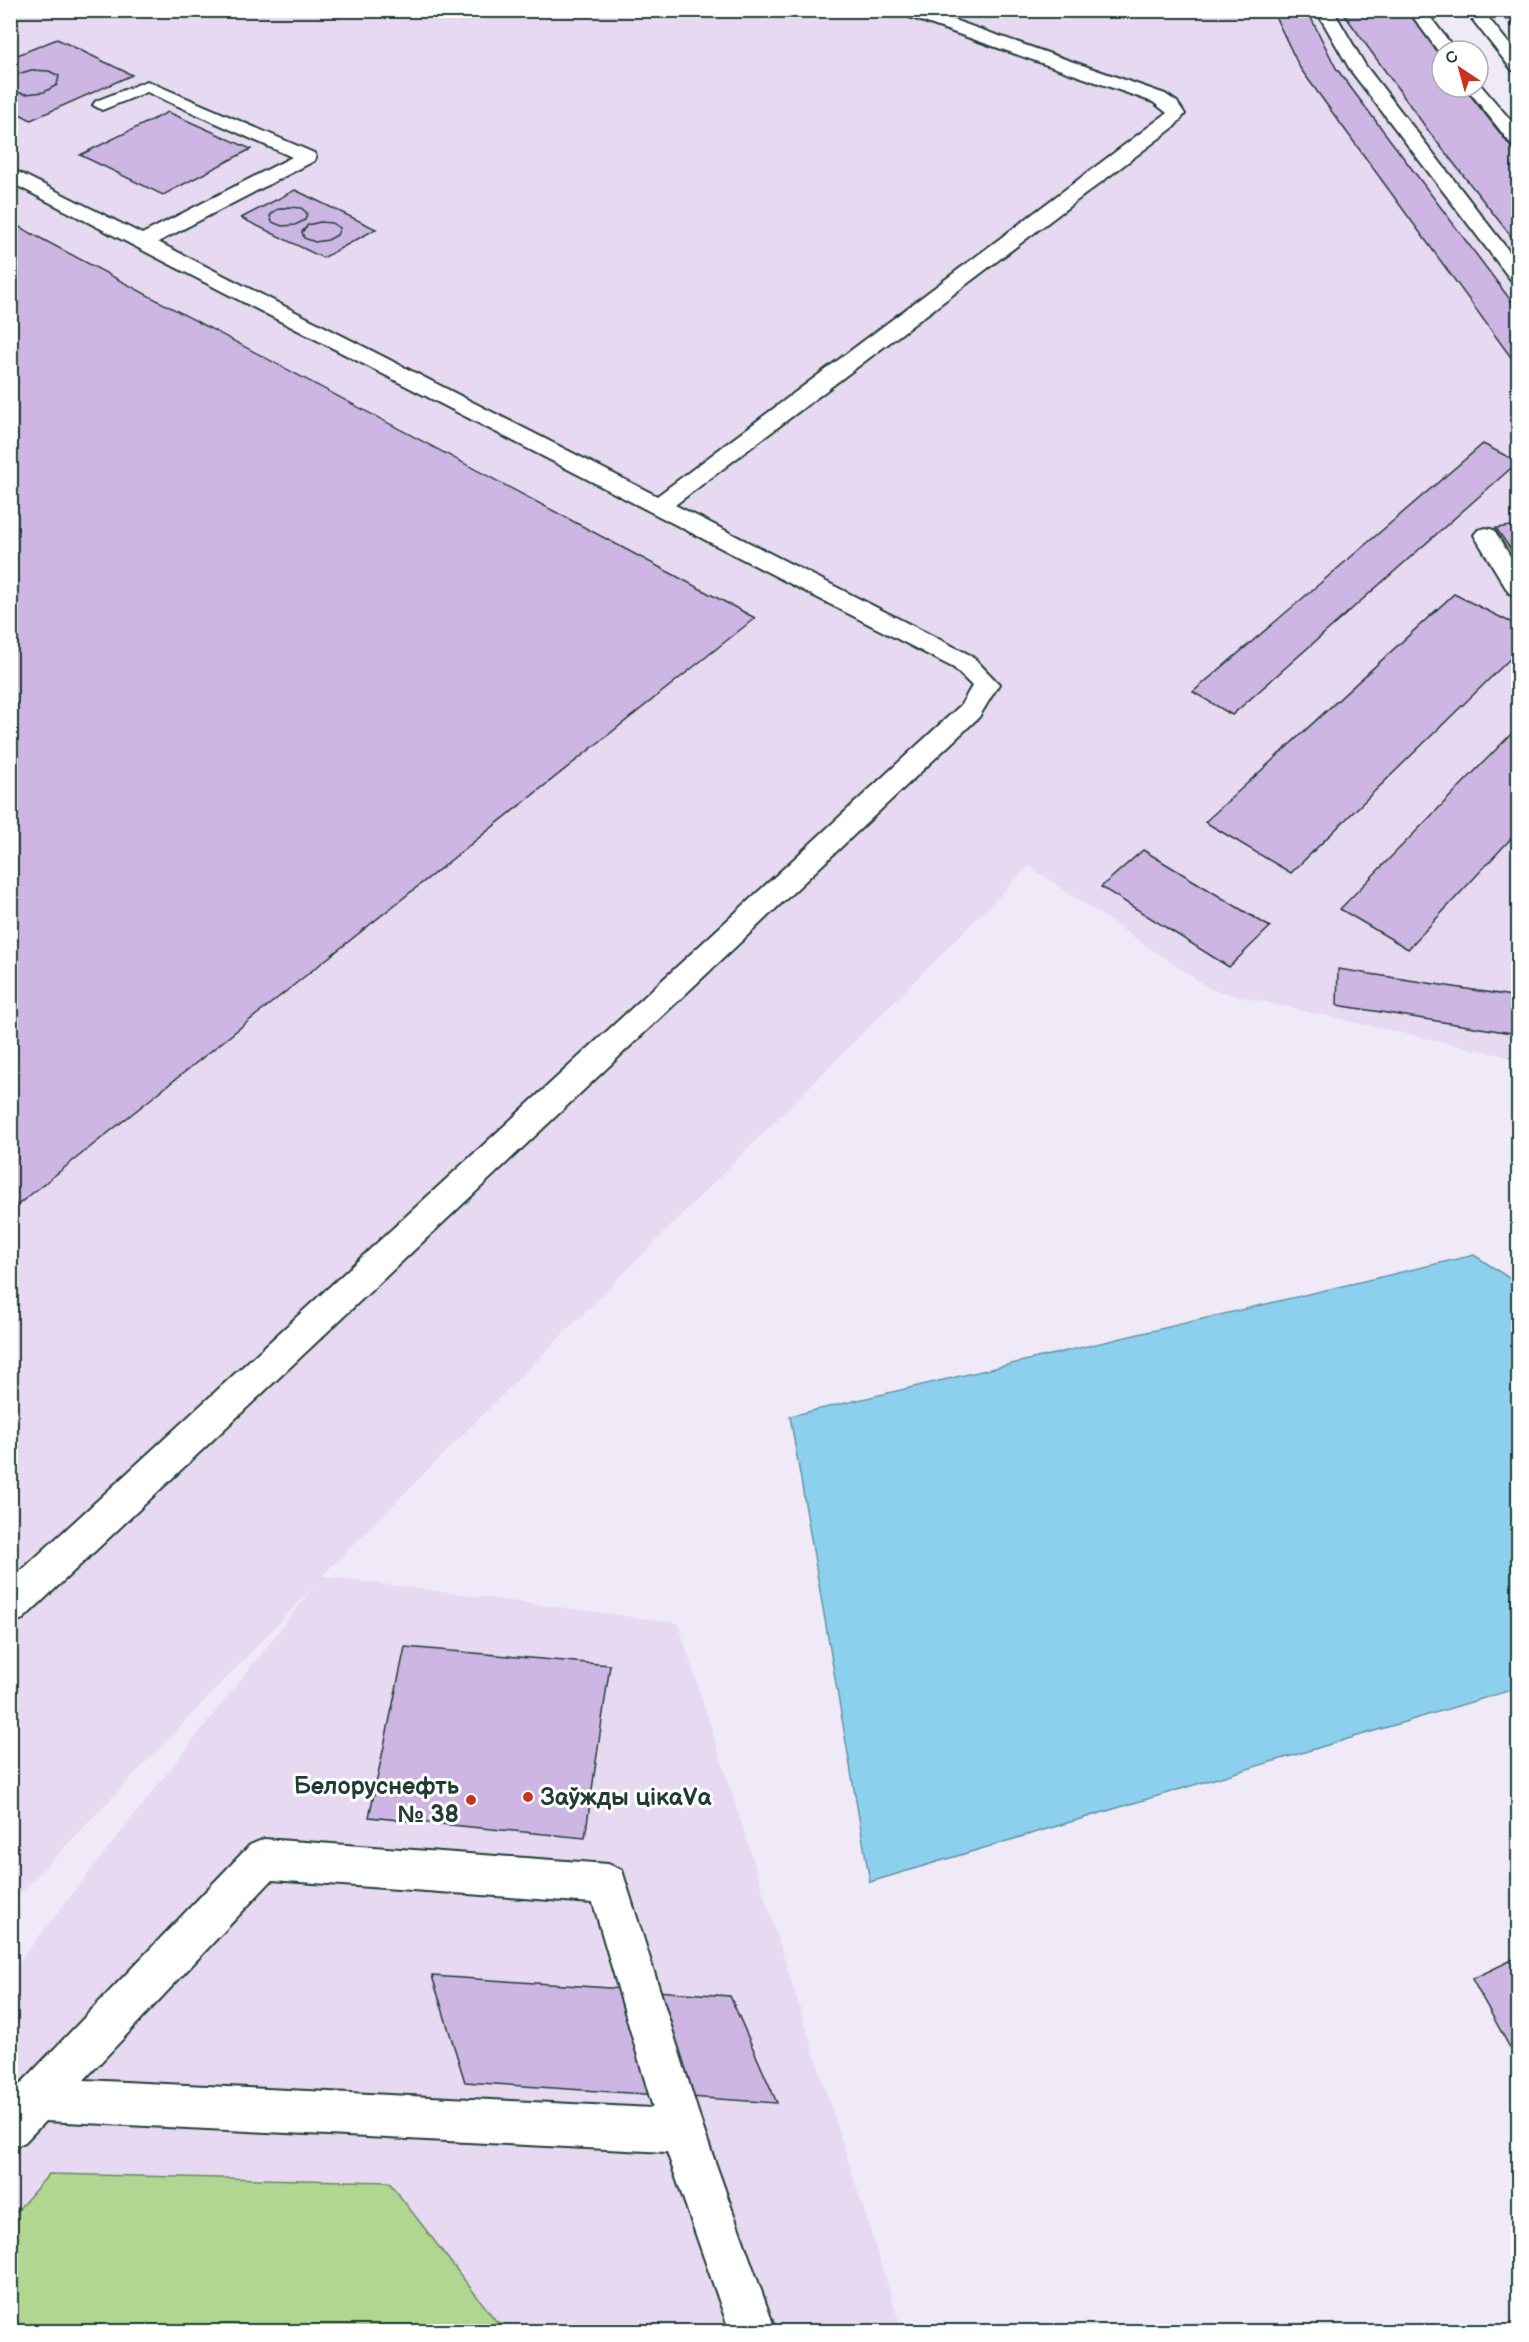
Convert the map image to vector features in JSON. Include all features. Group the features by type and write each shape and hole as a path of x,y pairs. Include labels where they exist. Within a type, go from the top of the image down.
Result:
{"lane":[{"path":"659,506 1168,123 1176,114 1171,106 1159,98 907,10"},
{"path":"1324,10 1357,68 1518,276"},
{"path":"1416,10 1438,39"},
{"path":"1473,10 1518,66"},
{"path":"102,105 147,86 307,157 142,242"},
{"path":"1485,99 1518,140"},
{"path":"10,174 963,662 986,684 970,711 10,1606"},
{"path":"1486,535 1518,588"},
{"path":"23,2113 264,1859 608,1884 682,2131 753,2331"},
{"path":"23,2113 682,2131"}],"shaded area":[{"path":"11,11 1416,11 1434,39 1430,39 1430,99 1485,99 1518,140 1518,1059 1212,990 1029,866 322,1576 678,1623 902,2331 11,2331 11,1972 316,1584 11,1903"}],"green space":[{"path":"49,2174 389,2182 496,2321 515,2331 11,2331 11,2218"}],"water":[{"path":"1474,1255 1518,1284 1518,1688 870,1882 790,1416"}],"building":[{"path":"1272,10 1307,10 1336,68 1518,310 1518,367 1300,68"},
{"path":"1341,10 1407,10 1430,41 1430,99 1473,99 1518,156 1518,245 1430,133"},
{"path":"57,39 132,75 31,120 10,109 10,58"},
{"path":"31,70 49,71 59,76 57,85 44,92 26,94 11,91 10,80 15,75"},
{"path":"168,112 251,149 163,195 80,155"},
{"path":"295,190 376,229 323,258 241,218"},
{"path":"288,207 301,208 307,213 305,220 295,225 282,226 272,222 270,216 276,210"},
{"path":"10,222 755,618 10,1211"},
{"path":"320,222 332,223 340,228 337,235 328,240 315,242 304,238 302,232 308,225"},
{"path":"1483,444 1518,462 1232,715 1193,692"},
{"path":"1518,525 1518,560 1496,528"},
{"path":"1454,594 1518,626 1518,651 1291,873 1205,822"},
{"path":"1518,727 1518,831 1408,949 1340,909"},
{"path":"1143,850 1270,927 1229,967 1101,887"},
{"path":"1338,969 1518,997 1518,1034 1337,1005"},
{"path":"405,1647 610,1665 585,1838 369,1817"},
{"path":"1518,1957 1518,2062 1472,1979"},
{"path":"432,1976 730,1996 777,2103 465,2082"}],"railway":[{"path":"1500,10 1518,34"}],"place":[{"name":"Заўжды цікаVа","path":"528,1797"},
{"name":"Белоруснефть № 38","path":"471,1800"}]}
